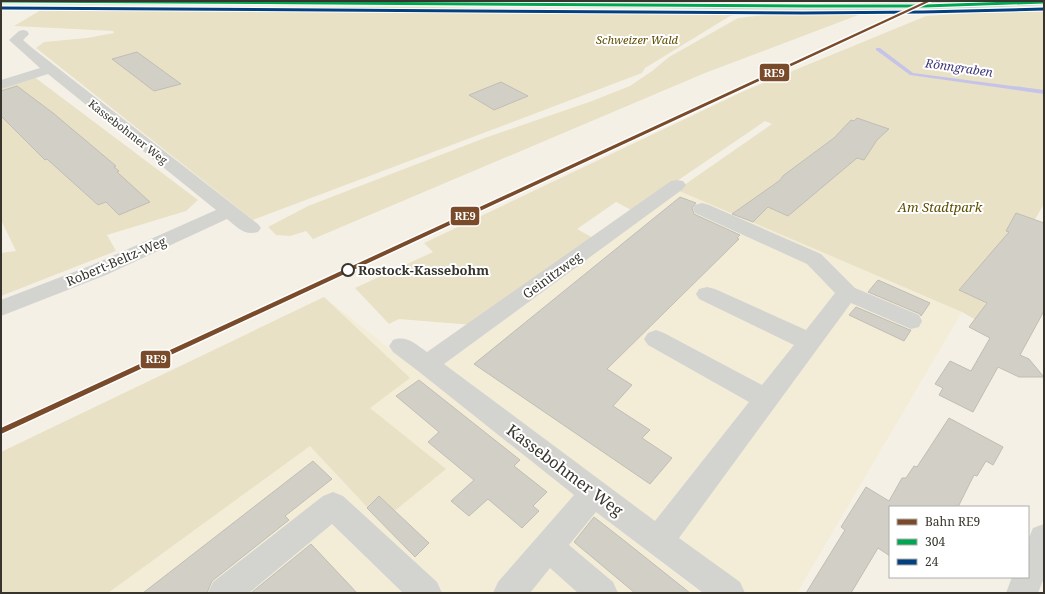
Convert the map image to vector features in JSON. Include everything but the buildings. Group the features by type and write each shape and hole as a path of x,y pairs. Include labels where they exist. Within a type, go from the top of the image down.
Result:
{"main road":[{"path":"1,1 838,5 969,5 1044,2"},
{"path":"566,4 678,1"},
{"name":"Kassebohmer Weg","path":"23,34 15,40 122,128 251,228"},
{"path":"1,85 51,69"},
{"name":"Geinitzweg","path":"428,364 677,185"},
{"path":"702,209 814,259 847,292 912,321"},
{"name":"Robert-Beltz-Weg","path":"1,308 99,270 229,211"},
{"path":"659,540 847,292"},
{"path":"707,294 810,342"},
{"path":"656,339 766,400"},
{"name":"Kassebohmer Weg","path":"401,346 428,364 594,493 729,593"},
{"path":"509,593 594,493"},
{"path":"224,593 333,505 426,593"},
{"path":"1029,576 1044,538"},
{"path":"549,547 602,593"},
{"path":"1022,593 1028,578"}],"shaded area":[{"path":"677,190 962,312 797,593 729,593 435,370"},
{"path":"324,297 701,593 1,593 1,452"}],"green space":[{"name":"Schweizer Wald","path":"46,7 432,7 628,12 765,12 743,13 730,16 645,68 642,73 253,220 36,48 44,42 87,38 114,33 113,31 14,26"},
{"name":"Am Stadtpark","path":"1044,10 1044,204 976,320 962,312 677,190 772,124 765,121 633,211 616,202 577,229 595,239 473,325 399,319 389,324 355,288 433,252 424,243 744,91 926,16"},
{"path":"861,14 705,73 313,239 306,231 290,236 276,235 268,227 308,206 482,139 592,101 630,86 669,57 738,18 764,15"},
{"path":"33,76 198,200 186,211 107,235 116,251 1,296 1,253 16,251 1,220 1,86"},
{"path":"324,297 410,378 370,408 446,469 381,522 310,446 108,593 1,593 1,452"}],"waterway":[{"name":"Rönngraben","path":"878,49 912,74 1044,92"}],"rail line":[{"name":"RE9","path":"1,431 929,1"}],"transit line":[{"name":"304","path":"1,1 806,6 925,6 1044,2"},
{"name":"24","path":"1,8 803,13 1044,9"}],"place":[{"name":"Rostock-Kassebohm","path":"348,270"}]}
